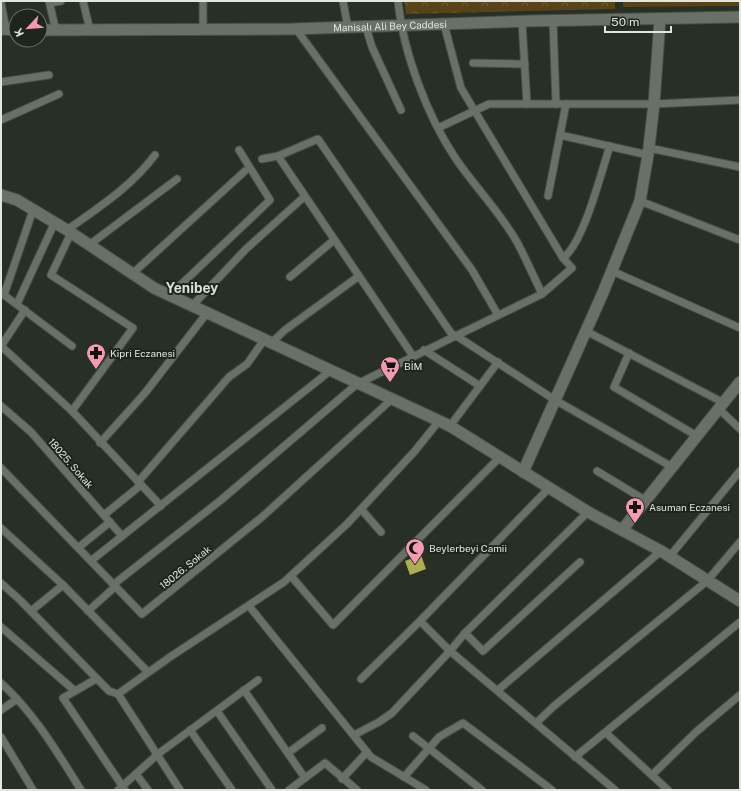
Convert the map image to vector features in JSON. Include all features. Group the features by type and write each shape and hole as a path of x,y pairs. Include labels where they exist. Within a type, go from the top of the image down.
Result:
{"main road":[{"name":"Manisalı Ali Bey Caddesi","path":"48,30 348,28 444,24 740,17"},
{"path":"523,472 612,271 640,201 649,151 660,19"},
{"path":"1,195 17,200 54,224 69,231 132,274 170,295 267,342 450,426 588,512 666,553 740,601"},
{"path":"622,530 740,382"}],"street":[{"path":"56,31 50,2 61,1"},
{"path":"83,1 90,30"},
{"path":"203,1 203,29"},
{"path":"343,1 348,28"},
{"path":"398,1 400,26 412,66 438,128 456,159 517,242 542,294"},
{"path":"1,3 8,29"},
{"path":"553,21 556,104"},
{"path":"522,22 527,104"},
{"path":"88,611 115,585 221,500 357,384 424,350 542,294 572,268 563,258 461,88 444,24"},
{"path":"366,27 372,47 401,110"},
{"path":"296,29 472,270 498,315"},
{"path":"473,63 525,64"},
{"path":"1,82 49,75"},
{"path":"1,120 59,94"},
{"path":"438,128 489,104 654,104 740,100"},
{"path":"548,196 566,104"},
{"path":"560,135 610,146 740,166"},
{"path":"262,159 278,156 318,139 454,336 498,362 555,400 672,467"},
{"path":"563,258 573,247 589,211 610,146"},
{"path":"170,295 270,200 239,150"},
{"path":"72,410 133,328 51,275 69,231 141,173 155,155"},
{"path":"278,156 304,197 413,356"},
{"path":"132,274 245,171"},
{"path":"89,245 177,179"},
{"path":"192,306 246,249 304,197"},
{"path":"640,201 740,240"},
{"path":"33,210 4,295 72,346"},
{"path":"17,304 54,224"},
{"path":"290,277 334,240"},
{"path":"612,271 740,328"},
{"path":"104,515 139,484 229,377 248,364 267,342 359,276"},
{"path":"25,310 2,348 72,410 100,443 161,506"},
{"path":"100,443 145,393 207,313"},
{"path":"586,331 629,353 721,406 740,429"},
{"path":"424,350 480,386"},
{"path":"629,353 614,387 697,436"},
{"path":"450,426 498,362"},
{"path":"92,560 330,371"},
{"name":"18026. Sokak","path":"1,468 92,560 142,614 262,517 392,399"},
{"name":"18025. Sokak","path":"1,406 31,432 122,536"},
{"path":"118,694 148,672 249,606 291,576 361,509 414,452 439,421"},
{"path":"291,576 333,625 500,457"},
{"path":"597,471 645,500"},
{"path":"498,690 666,553 740,471"},
{"path":"361,679 420,621 549,488"},
{"path":"361,509 381,532"},
{"path":"354,736 392,713 465,633 588,512"},
{"path":"79,547 110,522"},
{"path":"1,528 63,585 148,672"},
{"path":"536,723 554,706 707,581 740,542"},
{"path":"465,633 483,651 580,562"},
{"path":"1,583 31,611 96,679 109,691 118,694 180,790"},
{"path":"31,611 63,585"},
{"path":"249,606 371,757 426,790"},
{"path":"420,621 450,651 615,790"},
{"path":"575,757 740,622"},
{"path":"1,627 75,691"},
{"path":"96,679 63,698 122,789 158,754 258,680"},
{"path":"1,684 17,699 44,732 81,790"},
{"path":"244,690 305,778"},
{"path":"652,775 696,732 740,694"},
{"path":"1,710 17,699"},
{"path":"217,710 272,790"},
{"path":"404,777 439,737 463,723 552,790"},
{"path":"288,753 322,728"},
{"path":"190,730 232,790"},
{"path":"606,733 668,790"},
{"path":"413,736 482,790"},
{"path":"1,737 34,790"},
{"path":"342,779 367,752"},
{"path":"289,790 326,763 356,790"},
{"path":"136,774 148,790"}],"green space":[{"path":"404,1 615,1 615,9 406,14"},
{"path":"623,1 740,1 740,6 623,7"}],"building":[{"name":"Beylerbeyi Camii","path":"421,555 426,569 410,575 405,561"}],"place":[{"name":"Kipri Eczanesi","path":"96,370"},
{"name":"BİM","path":"390,383"},
{"name":"Asuman Eczanesi","path":"635,524"},
{"name":"Beylerbeyi Camii","path":"415,565"}],"district":[{"name":"Yenibey","path":"192,288"}]}
